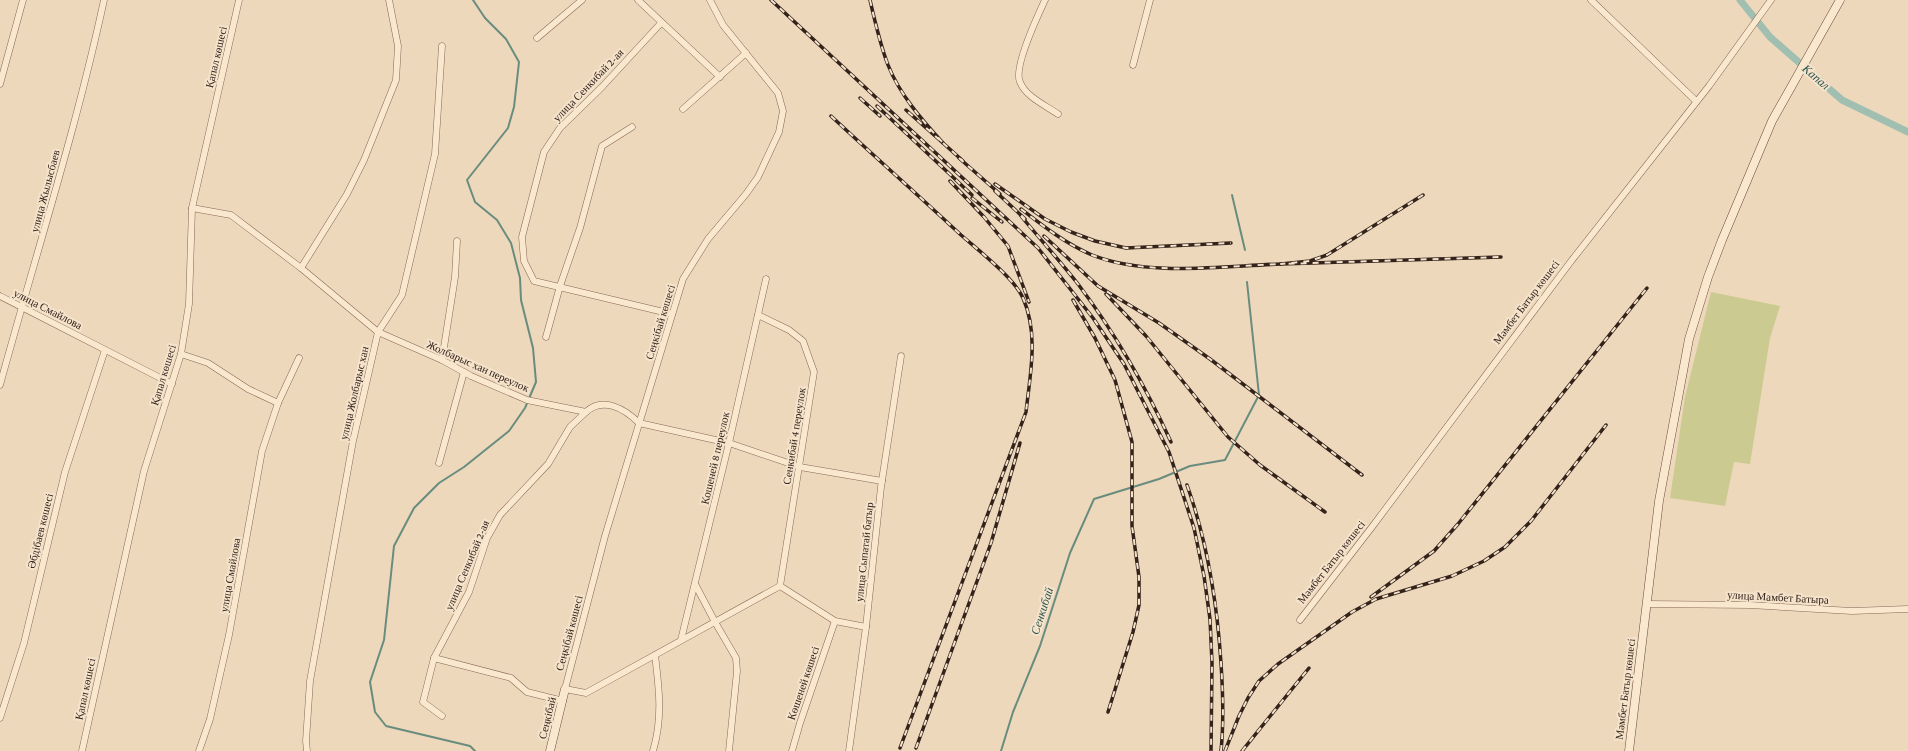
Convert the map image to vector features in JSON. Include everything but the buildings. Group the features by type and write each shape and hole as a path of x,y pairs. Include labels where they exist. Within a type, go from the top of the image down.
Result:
{"main road":[{"name":"Мәмбет Батыр көшесі","path":"1629,751 1659,501 1689,339 1708,277 1724,234 1772,121 1840,0"},
{"name":"Сеңкібай","path":"550,751 565,689"}],"street":[{"path":"0,84 23,0"},
{"name":"улица Жылысбаев","path":"0,385 21,307 54,198 104,0"},
{"name":"Қапал көшесі","path":"82,751 144,471 181,354 189,304 192,208 239,0"},
{"path":"301,268 346,194 364,160 396,80 398,46 389,0"},
{"path":"537,38 582,0"},
{"path":"638,0 720,77"},
{"name":"Сеңкібай көшесі","path":"565,689 605,536 683,279 708,239 746,194 758,177 778,132 782,111 778,93 723,25 710,0"},
{"path":"1045,0 1018,69 1019,80 1022,87 1035,99 1058,114"},
{"path":"1133,65 1150,0"},
{"path":"1591,0 1696,100"},
{"name":"Мәмбет Батыр көшесі","path":"1300,620 1372,527 1567,266 1696,100 1709,86 1771,0"},
{"name":"улица Сенкибай 2-ая","path":"661,23 602,87 560,128 544,152 522,237 524,261 534,281 672,314"},
{"name":"улица Жолбарыс хан","path":"307,751 310,681 353,441 378,332 402,295 435,154 442,46"},
{"path":"683,108 746,53"},
{"path":"546,338 560,286 580,228 602,146 632,127"},
{"name":"Жолбарыс хан переулок","path":"192,208 231,215 301,268 378,332 527,400 586,412"},
{"path":"442,360 455,277 457,241"},
{"name":"Кошеней 8 переулок","path":"681,640 730,443 766,279"},
{"name":"улица Смайлова","path":"0,296 172,384"},
{"name":"Сенкибай 4 переулок","path":"758,315 789,330 803,341 814,372 780,586"},
{"name":"Әбдібаев көшесі","path":"0,718 24,643 65,472 105,350"},
{"path":"181,354 208,364 248,389 278,403"},
{"name":"улица Сыпатай батыр","path":"849,751 866,627 882,481 901,356"},
{"name":"улица Смайлова","path":"199,751 210,719 229,635 262,451 278,403 299,358"},
{"path":"439,463 464,372"},
{"path":"586,412 592,406 600,404 612,406 628,412 639,422 730,443 800,467 882,481"},
{"name":"улица Сенкибай 2-ая","path":"442,716 423,702 434,658 469,592 487,538 500,515 548,464 570,427 586,412"},
{"path":"695,584 736,658 737,671 729,751"},
{"path":"565,689 586,693 780,586 835,621 866,627"},
{"name":"улица Мамбет Батыра","path":"1647,604 1750,605 1852,612 1908,610"},
{"name":"Көшеней көшесі","path":"792,751 835,621"},
{"path":"653,751 657,739 661,701 655,655"},
{"path":"434,658 511,678 528,692 563,701"}],"shaded area":[{"path":"1711,292 1780,306 1770,338 1750,464 1734,462 1725,506 1670,498 1685,397"}],"waterway":[{"path":"473,0 485,18 506,39 519,62 514,107 508,128 467,180 475,202 497,220 511,243 520,278 521,300 533,348 536,382 525,408 509,431 464,467 439,483 414,508 394,546 384,640 370,682 375,712 386,726 470,746 475,751"},
{"name":"Капал","path":"1740,0 1770,37 1842,100 1908,132"},
{"path":"1232,195 1245,250"},
{"name":"Сенкибай","path":"1001,751 1013,712 1040,646 1070,553 1094,499 1159,479 1190,466 1225,460 1259,395 1247,282"}],"railway":[{"path":"771,0 1038,248 1093,318 1124,364 1169,452 1194,528 1204,576 1210,619 1212,663 1211,751"},
{"path":"870,0 883,49 893,76 912,107 943,143 906,110"},
{"path":"860,98 880,116"},
{"path":"877,106 972,195"},
{"path":"831,116 1004,273 1023,298 1031,326 1032,355 1026,412 900,748"},
{"path":"943,143 963,161"},
{"path":"959,158 1000,194"},
{"path":"950,181 984,217 1008,246 1029,302"},
{"path":"995,184 1045,219 1071,232 1095,241 1126,248 1231,243"},
{"path":"995,191 1025,219"},
{"path":"1423,195 1327,255 1310,261 1281,264 1501,257"},
{"path":"972,198 1002,222"},
{"path":"1021,209 1073,246 1082,251 1113,262 1160,268 1210,268 1281,264"},
{"path":"1021,216 1078,284 1105,322 1129,361 1171,442"},
{"path":"1044,236 1098,286 1159,323 1210,359 1362,475"},
{"path":"1371,597 1434,551 1458,524 1647,288"},
{"path":"1106,294 1146,336 1228,437 1260,465 1325,512"},
{"path":"1073,300 1095,338 1115,380 1132,442 1132,526 1139,577 1139,605 1133,632 1108,712"},
{"path":"1225,751 1248,698 1259,681 1278,664 1352,612 1376,599 1452,576 1484,561 1505,547 1531,521 1606,425"},
{"path":"916,748 991,543 1020,443"},
{"path":"1187,485 1201,529 1217,617 1223,696 1221,751"},
{"path":"1242,751 1309,668"}]}
